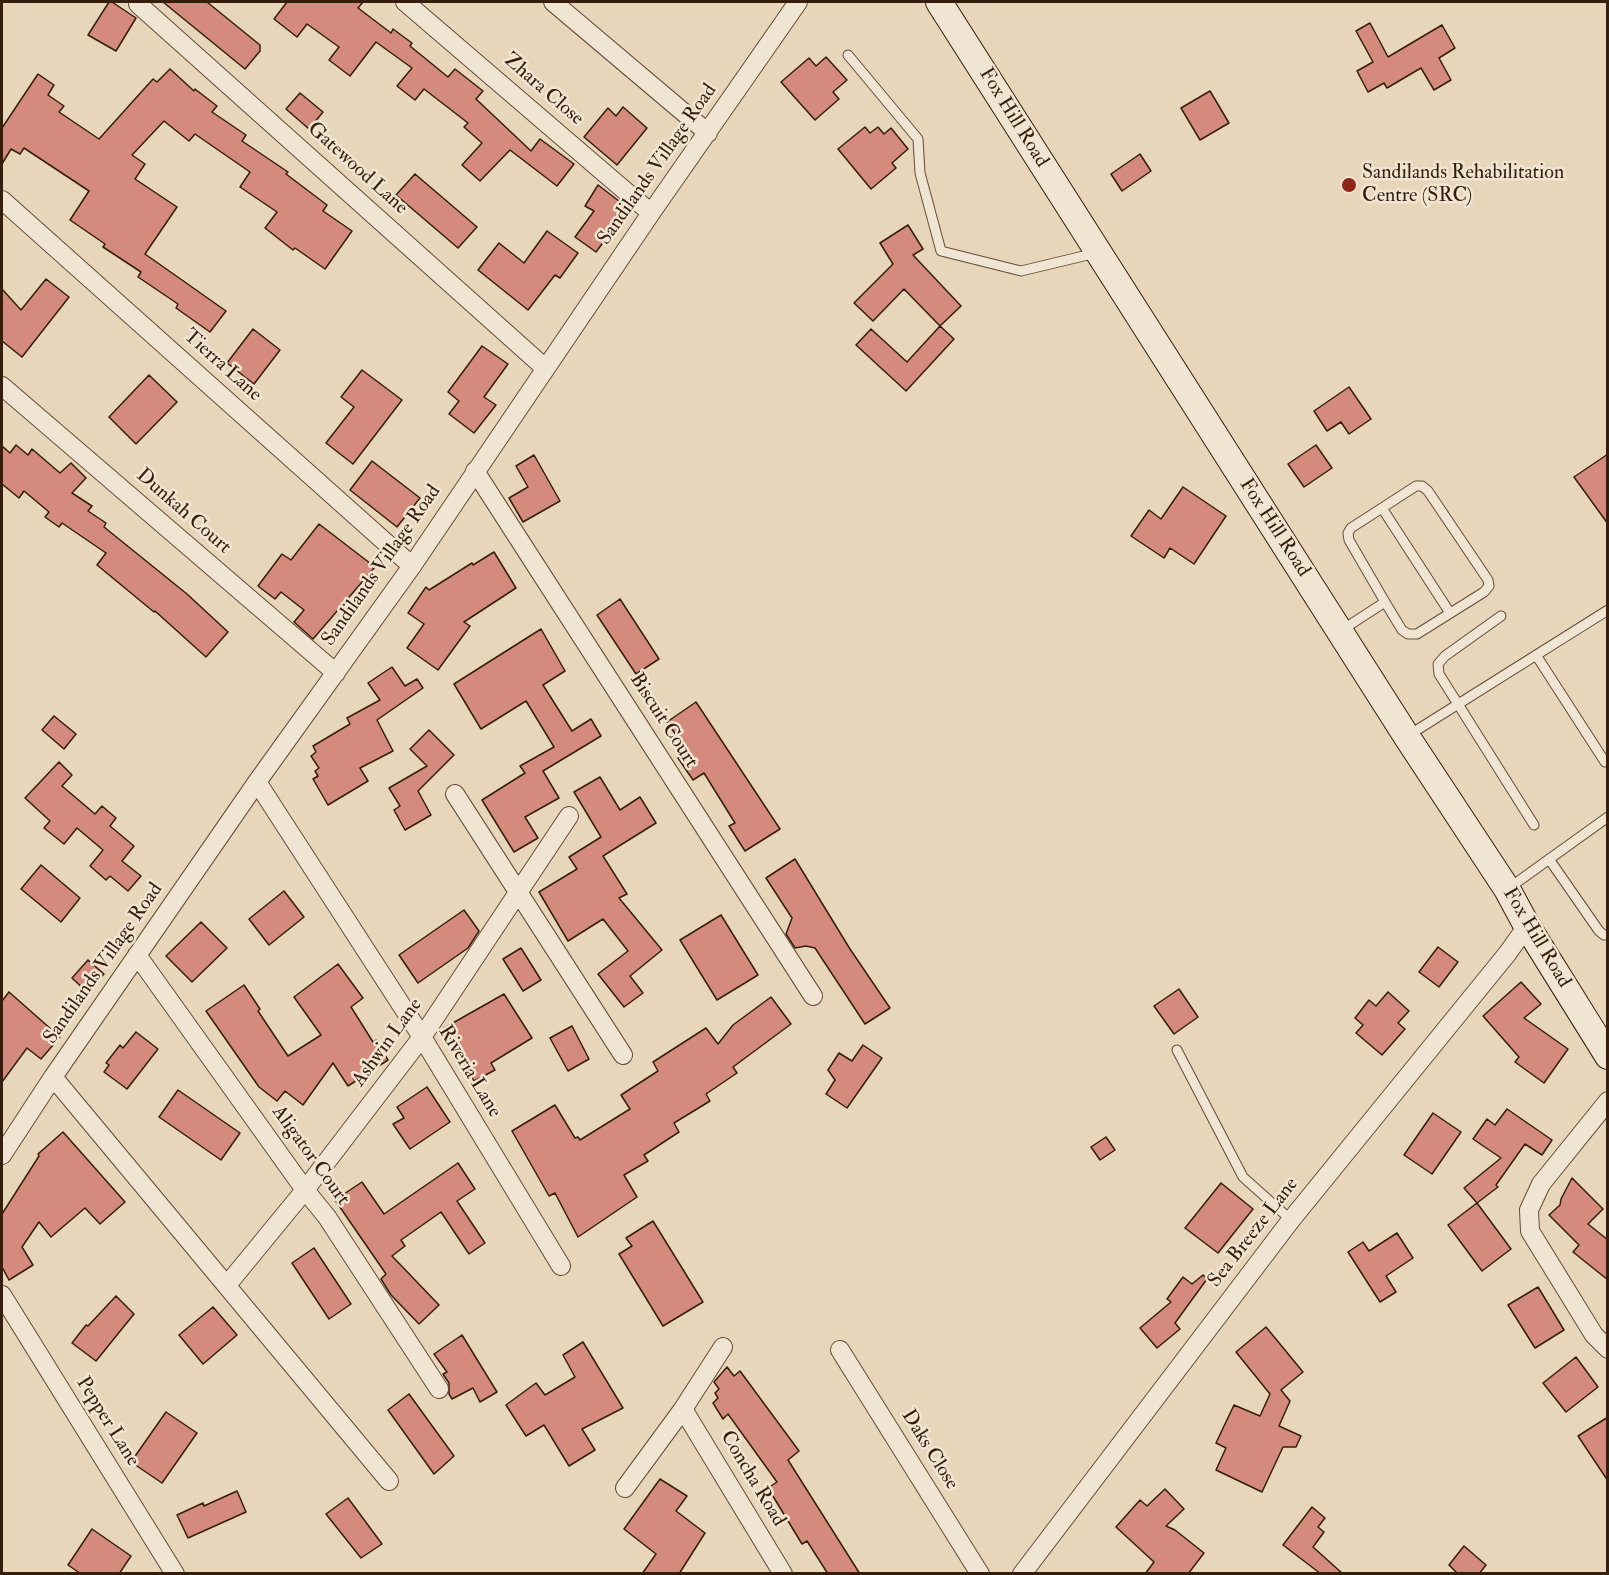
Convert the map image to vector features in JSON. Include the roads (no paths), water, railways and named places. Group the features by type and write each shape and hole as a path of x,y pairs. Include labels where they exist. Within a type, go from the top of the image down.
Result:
{"main road":[{"name":"Fox Hill Road","path":"939,2 1407,737 1507,889 1527,926 1608,1056"}],"street":[{"name":"Zhara Close","path":"405,2 651,213"},
{"path":"553,2 708,133"},
{"name":"Sandilands Village Road","path":"2,1155 52,1077 257,782 412,566 651,213 798,2"},
{"name":"Gatewood Lane","path":"138,4 545,368"},
{"name":"Tierra Lane","path":"2,200 412,566"},
{"name":"Dunkah Court","path":"2,386 336,673"},
{"name":"Biscuit Court","path":"475,471 813,996"},
{"name":"Riveria Lane","path":"257,782 422,1037 561,1266"},
{"path":"455,794 623,1055"},
{"name":"Ashwin Lane","path":"227,1285 305,1190 422,1037 569,816"},
{"name":"Sea Breeze Lane","path":"1022,1574 1291,1220 1507,954 1527,926"},
{"name":"Aligator Court","path":"138,955 305,1190 327,1217 439,1389"},
{"path":"52,1077 389,1481"},
{"path":"1608,1101 1541,1184 1529,1210 1530,1231 1594,1335 1608,1349"},
{"name":"Pepper Lane","path":"2,1295 175,1574"},
{"path":"625,1488 683,1408 723,1347"},
{"name":"Daks Close","path":"840,1350 980,1574"},
{"name":"Concha Road","path":"683,1408 783,1574"}],"lane":[{"path":"848,55 918,140 920,173 942,251 1021,272 1099,253"},
{"path":"1416,486 1422,486 1428,491 1488,580 1488,586 1484,592 1417,634 1408,634 1402,630 1385,602 1349,540 1348,533 1352,528 1416,486"},
{"path":"1382,508 1450,613"},
{"path":"1340,631 1385,602"},
{"path":"1407,737 1608,610"},
{"path":"1501,616 1445,656 1438,664 1439,674 1534,825"},
{"path":"1536,655 1605,762"},
{"path":"1507,889 1608,817"},
{"path":"1549,859 1599,931 1608,935"},
{"path":"1177,1050 1243,1177 1291,1220"}],"place":[{"name":"Sandilands Rehabilitation Centre (SRC)","path":"1349,185"}]}
